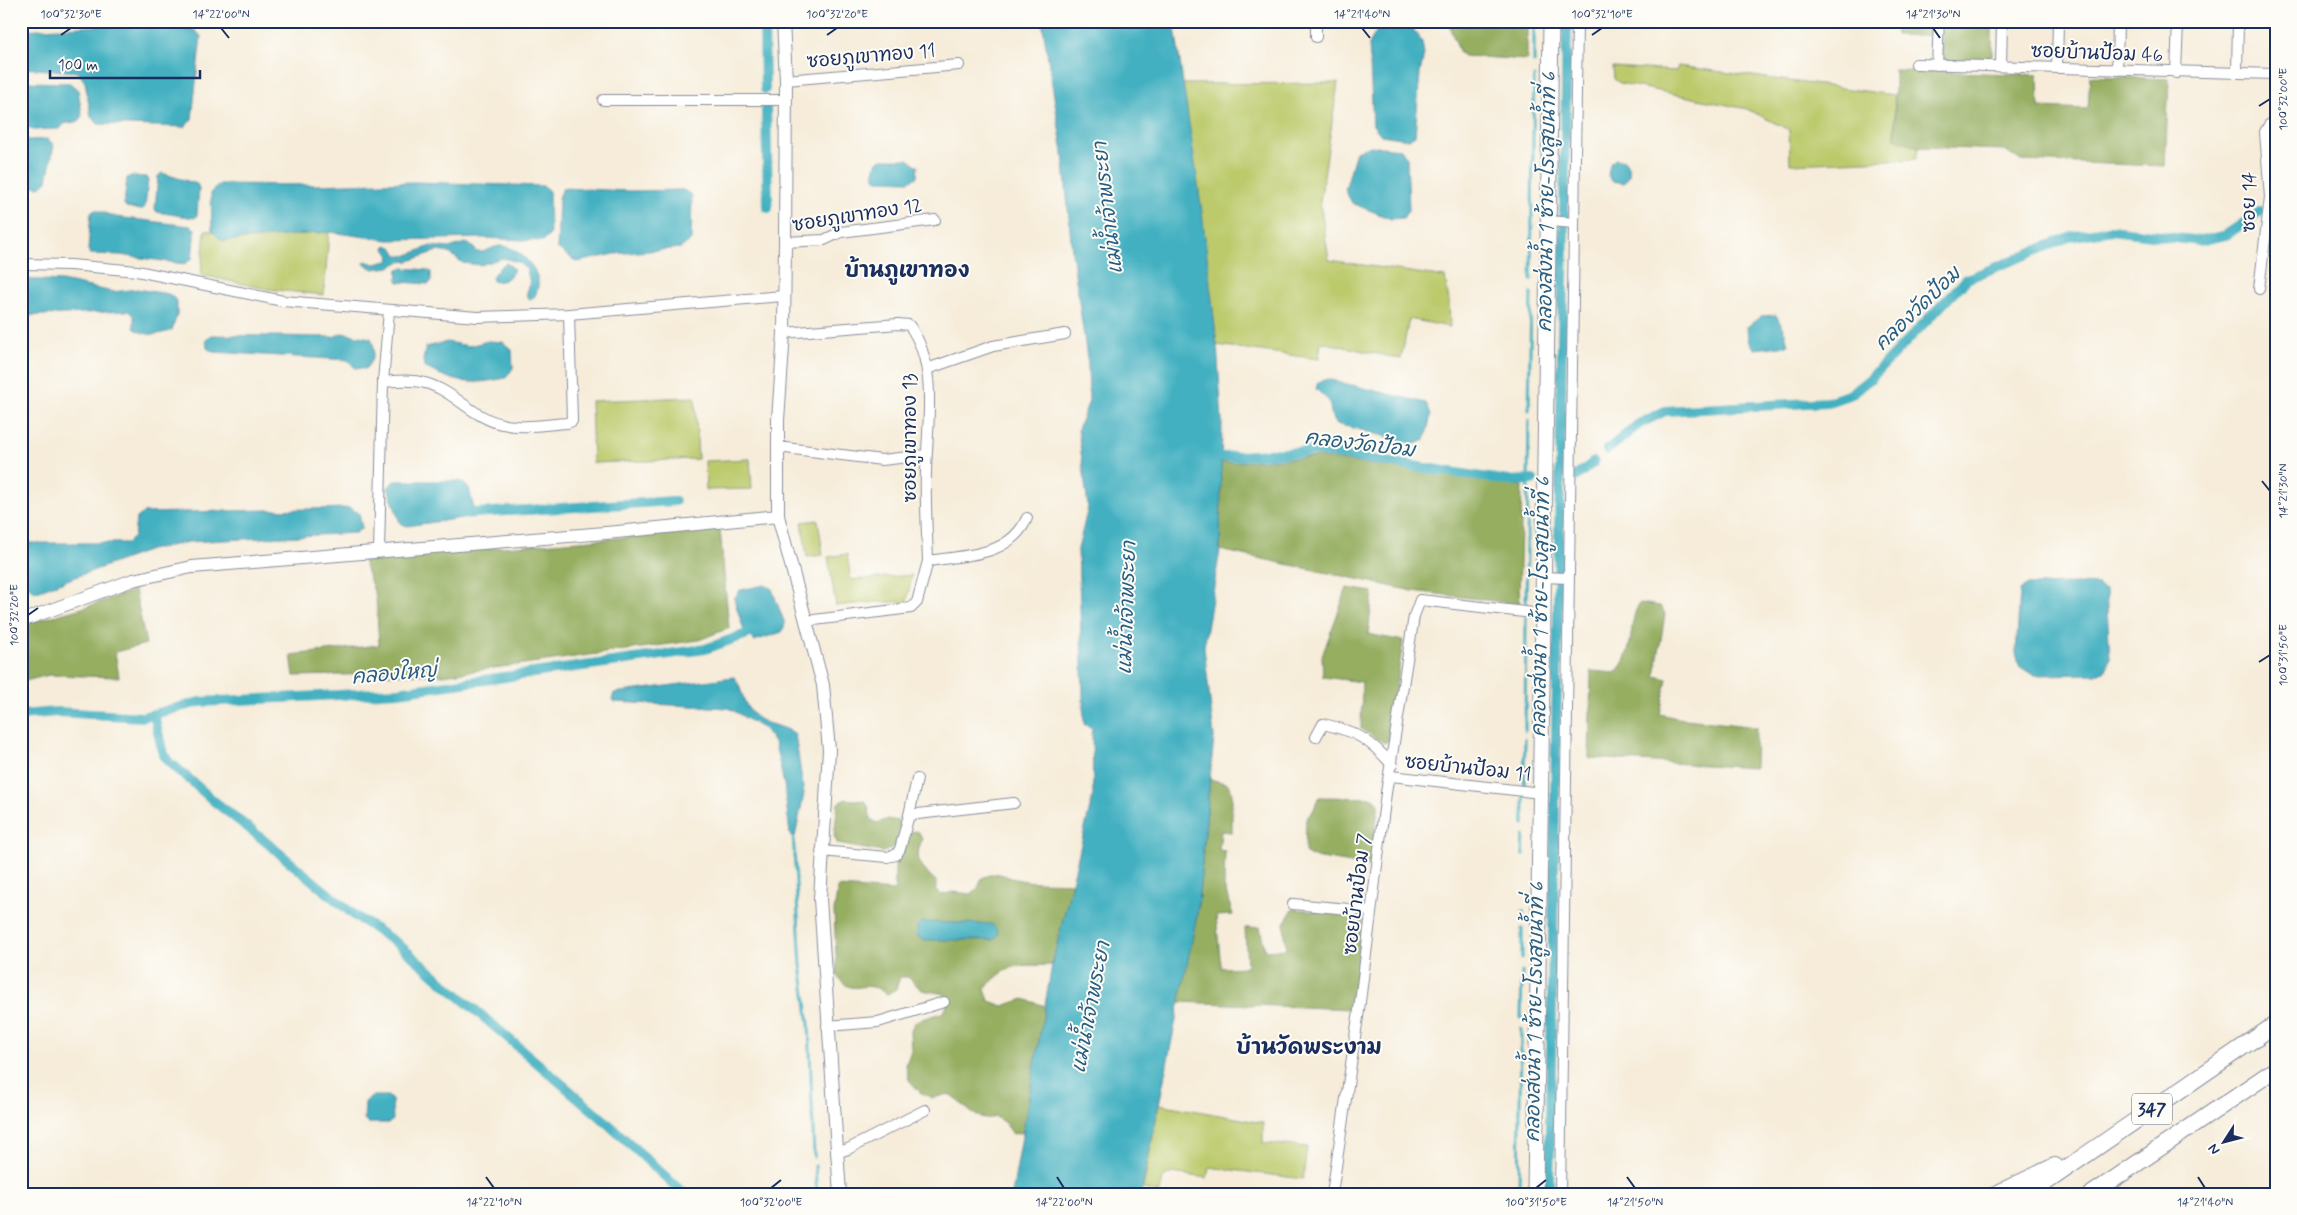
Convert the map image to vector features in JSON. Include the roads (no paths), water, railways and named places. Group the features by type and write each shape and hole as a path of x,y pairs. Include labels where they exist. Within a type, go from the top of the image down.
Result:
{"main road":[{"path":"1535,1194 1542,614 1547,577 1553,221 1551,21"},
{"name":"347","path":"2029,1194 2276,1024"},
{"name":"347","path":"2092,1194 2276,1069"},
{"path":"1996,1194 2096,1147"}],"street":[{"path":"783,21 786,80 785,242 784,333 778,447 778,516 823,685 828,750 827,798 821,851 820,899 827,1026 840,1194"},
{"path":"1316,21 1316,37"},
{"path":"1560,1194 1565,578 1577,21"},
{"path":"1937,65 1939,21"},
{"path":"2001,66 2002,21"},
{"path":"2057,68 2058,21"},
{"path":"2117,70 2118,21"},
{"path":"2176,73 2178,21"},
{"path":"2237,73 2238,21"},
{"name":"ซอยบ้านป้อม 46","path":"1916,64 2176,73 2276,74"},
{"name":"ซอยภูเขาทอง 11","path":"786,80 959,65"},
{"path":"603,100 785,100"},
{"name":"ซอย 14","path":"2259,289 2270,197 2265,132 2268,124 2276,121"},
{"name":"ซอยภูเขาทอง 12","path":"785,242 824,240 841,232 935,220"},
{"path":"1553,221 1572,222"},
{"path":"21,264 71,265 137,271 269,299 477,318 569,314 783,296"},
{"path":"379,551 383,382 389,310"},
{"path":"383,382 425,383 443,390 488,419 502,424 522,426 572,421 569,314"},
{"name":"ซอยภูเขาทอง 13","path":"784,333 908,325 915,333 927,369 928,561 917,602 911,608 806,621"},
{"path":"927,369 993,346 1065,334"},
{"path":"778,447 882,460 926,455"},
{"path":"21,621 156,574 199,566 617,532 778,516"},
{"path":"928,561 990,552 1001,547 1022,530 1027,518"},
{"path":"1547,577 1565,578"},
{"name":"ซอยบ้านป้อม 7","path":"1332,1194 1414,616 1420,600 1542,614"},
{"path":"1316,737 1323,724 1353,732 1378,749 1391,770"},
{"name":"ซอยบ้านป้อม 11","path":"1391,770 1541,792"},
{"path":"821,851 887,857 896,855 900,849 917,779"},
{"path":"909,815 1014,803"},
{"path":"1293,904 1371,911"},
{"path":"827,1026 878,1022 944,1002"},
{"path":"836,1152 848,1149 926,1110"}],"water":[{"name":"แม่น้ำเจ้าพระยา","path":"1042,21 1174,21 1202,212 1217,345 1222,421 1220,550 1204,647 1214,737 1197,915 1141,1194 1012,1194 1052,965 1093,795 1092,729 1084,724 1078,549 1088,507 1078,429 1089,401 1088,365 1072,252 1063,153"},
{"path":"1392,24 1411,26 1422,42 1424,54 1420,73 1415,135 1408,139 1381,135 1373,125 1369,44 1376,32"},
{"path":"97,26 193,29 201,36 192,119 185,127 98,124 91,117 85,82 78,72 21,68 21,30"},
{"path":"24,82 70,83 78,90 82,115 79,121 64,124 60,129 33,130 27,126 21,89"},
{"path":"21,134 29,140 48,139 54,145 47,181 40,187 21,185"},
{"path":"1371,146 1401,149 1407,158 1409,209 1403,218 1391,219 1352,203 1345,190 1356,151"},
{"path":"882,159 908,159 918,166 917,177 909,181 877,180 873,176 876,163"},
{"path":"1615,159 1625,161 1628,167 1629,175 1624,183 1612,181 1608,176 1610,164"},
{"path":"162,173 197,184 199,188 197,215 195,218 157,212 155,209 158,176"},
{"path":"131,176 146,177 148,180 145,207 141,210 126,207 124,204 127,178"},
{"path":"414,182 543,186 549,191 550,235 543,241 483,238 388,240 329,232 223,241 212,231 211,192 220,184 315,185"},
{"path":"563,188 628,191 683,190 692,195 691,240 681,248 615,254 577,262 557,248 559,198"},
{"path":"96,210 116,217 190,226 195,229 192,259 184,264 120,255 90,254 88,250 91,212"},
{"path":"465,243 478,252 504,246 521,254 537,276 538,285 535,296 530,299 526,296 530,283 527,270 518,262 503,258 480,265 463,263 449,253 437,251 409,261 399,262 390,267 374,269 364,264 365,261 375,264 388,261 390,256 384,247 386,245 392,247 397,255 405,256 431,246 449,248"},
{"path":"507,263 514,269 511,275 504,280 494,282 492,278 494,273"},
{"path":"398,269 428,270 431,272 431,282 428,284 399,282 397,281"},
{"path":"21,279 62,281 113,292 137,289 169,294 177,301 177,315 172,330 153,334 143,333 134,328 134,316 128,311 21,316"},
{"path":"1776,315 1785,333 1788,345 1755,349 1748,341 1747,327 1761,316"},
{"path":"342,333 371,338 373,354 365,369 355,368 348,360 213,352 207,348 206,340 211,335 333,337"},
{"path":"488,341 503,342 512,350 513,368 506,378 482,382 464,382 446,377 424,367 423,360 426,347 447,342 469,346"},
{"path":"1327,379 1426,403 1431,415 1425,440 1415,444 1337,424 1332,418 1329,401 1316,389 1318,382"},
{"path":"394,481 460,481 469,488 474,509 470,517 407,526 400,523 388,487"},
{"path":"350,508 359,513 362,528 355,533 188,542 150,550 34,592 24,576 21,543 127,543 134,537 136,519 143,513"},
{"path":"765,585 772,589 785,624 782,632 754,641 744,631 734,599 740,590"},
{"path":"2027,585 2098,585 2106,591 2110,658 2106,670 2096,674 2033,675 2019,666 2016,653 2020,591"},
{"path":"734,677 748,708 756,717 767,723 785,728 795,734 804,794 795,837 791,837 790,834 784,784 775,744 764,729 729,708 615,702 612,700 614,693"},
{"path":"922,922 992,924 997,929 998,935 993,940 924,940 917,936 917,926"},
{"path":"373,1096 388,1096 392,1100 393,1120 389,1123 368,1123 364,1119 365,1102"}],"waterway":[{"path":"764,21 765,89"},
{"path":"1534,21 1534,62"},
{"name":"คลองส่งน้ำ 1 ซ้าย-โรงสูบน้ำที่ 6","path":"1549,1194 1567,21"},
{"path":"1531,280 1534,77"},
{"path":"766,103 768,208"},
{"name":"คลองวัดป้อม","path":"1607,450 1639,424 1665,411 1828,402 1851,394 1871,378 1967,279 2069,237 2111,230 2200,241 2226,235 2260,212"},
{"path":"1529,410 1531,293"},
{"path":"1526,606 1529,420"},
{"name":"คลองวัดป้อม","path":"1207,458 1317,451 1508,481 1533,480"},
{"name":"คลองวัดป้อม","path":"1575,477 1594,462"},
{"path":"459,514 675,501"},
{"path":"1525,731 1526,617"},
{"name":"คลองใหญ่","path":"21,715 57,712 142,717 200,702 398,692 705,649 758,630"},
{"path":"154,714 163,754 168,761"},
{"path":"1524,787 1525,739"},
{"path":"173,765 215,802 354,915 398,944 604,1120 684,1194"},
{"path":"1524,795 1524,824"},
{"path":"793,833 801,965 809,1024 814,1157"},
{"path":"1523,855 1524,836"},
{"path":"1523,911 1523,920"},
{"path":"1522,929 1522,958"},
{"path":"1521,1018 1522,971"},
{"path":"1519,1194 1521,1029"},
{"path":"815,1166 817,1194"}],"district":[{"name":"บ้านภูเขาทอง","path":"907,270"},
{"name":"บ้านวัดพระงาม","path":"1309,1047"}]}
